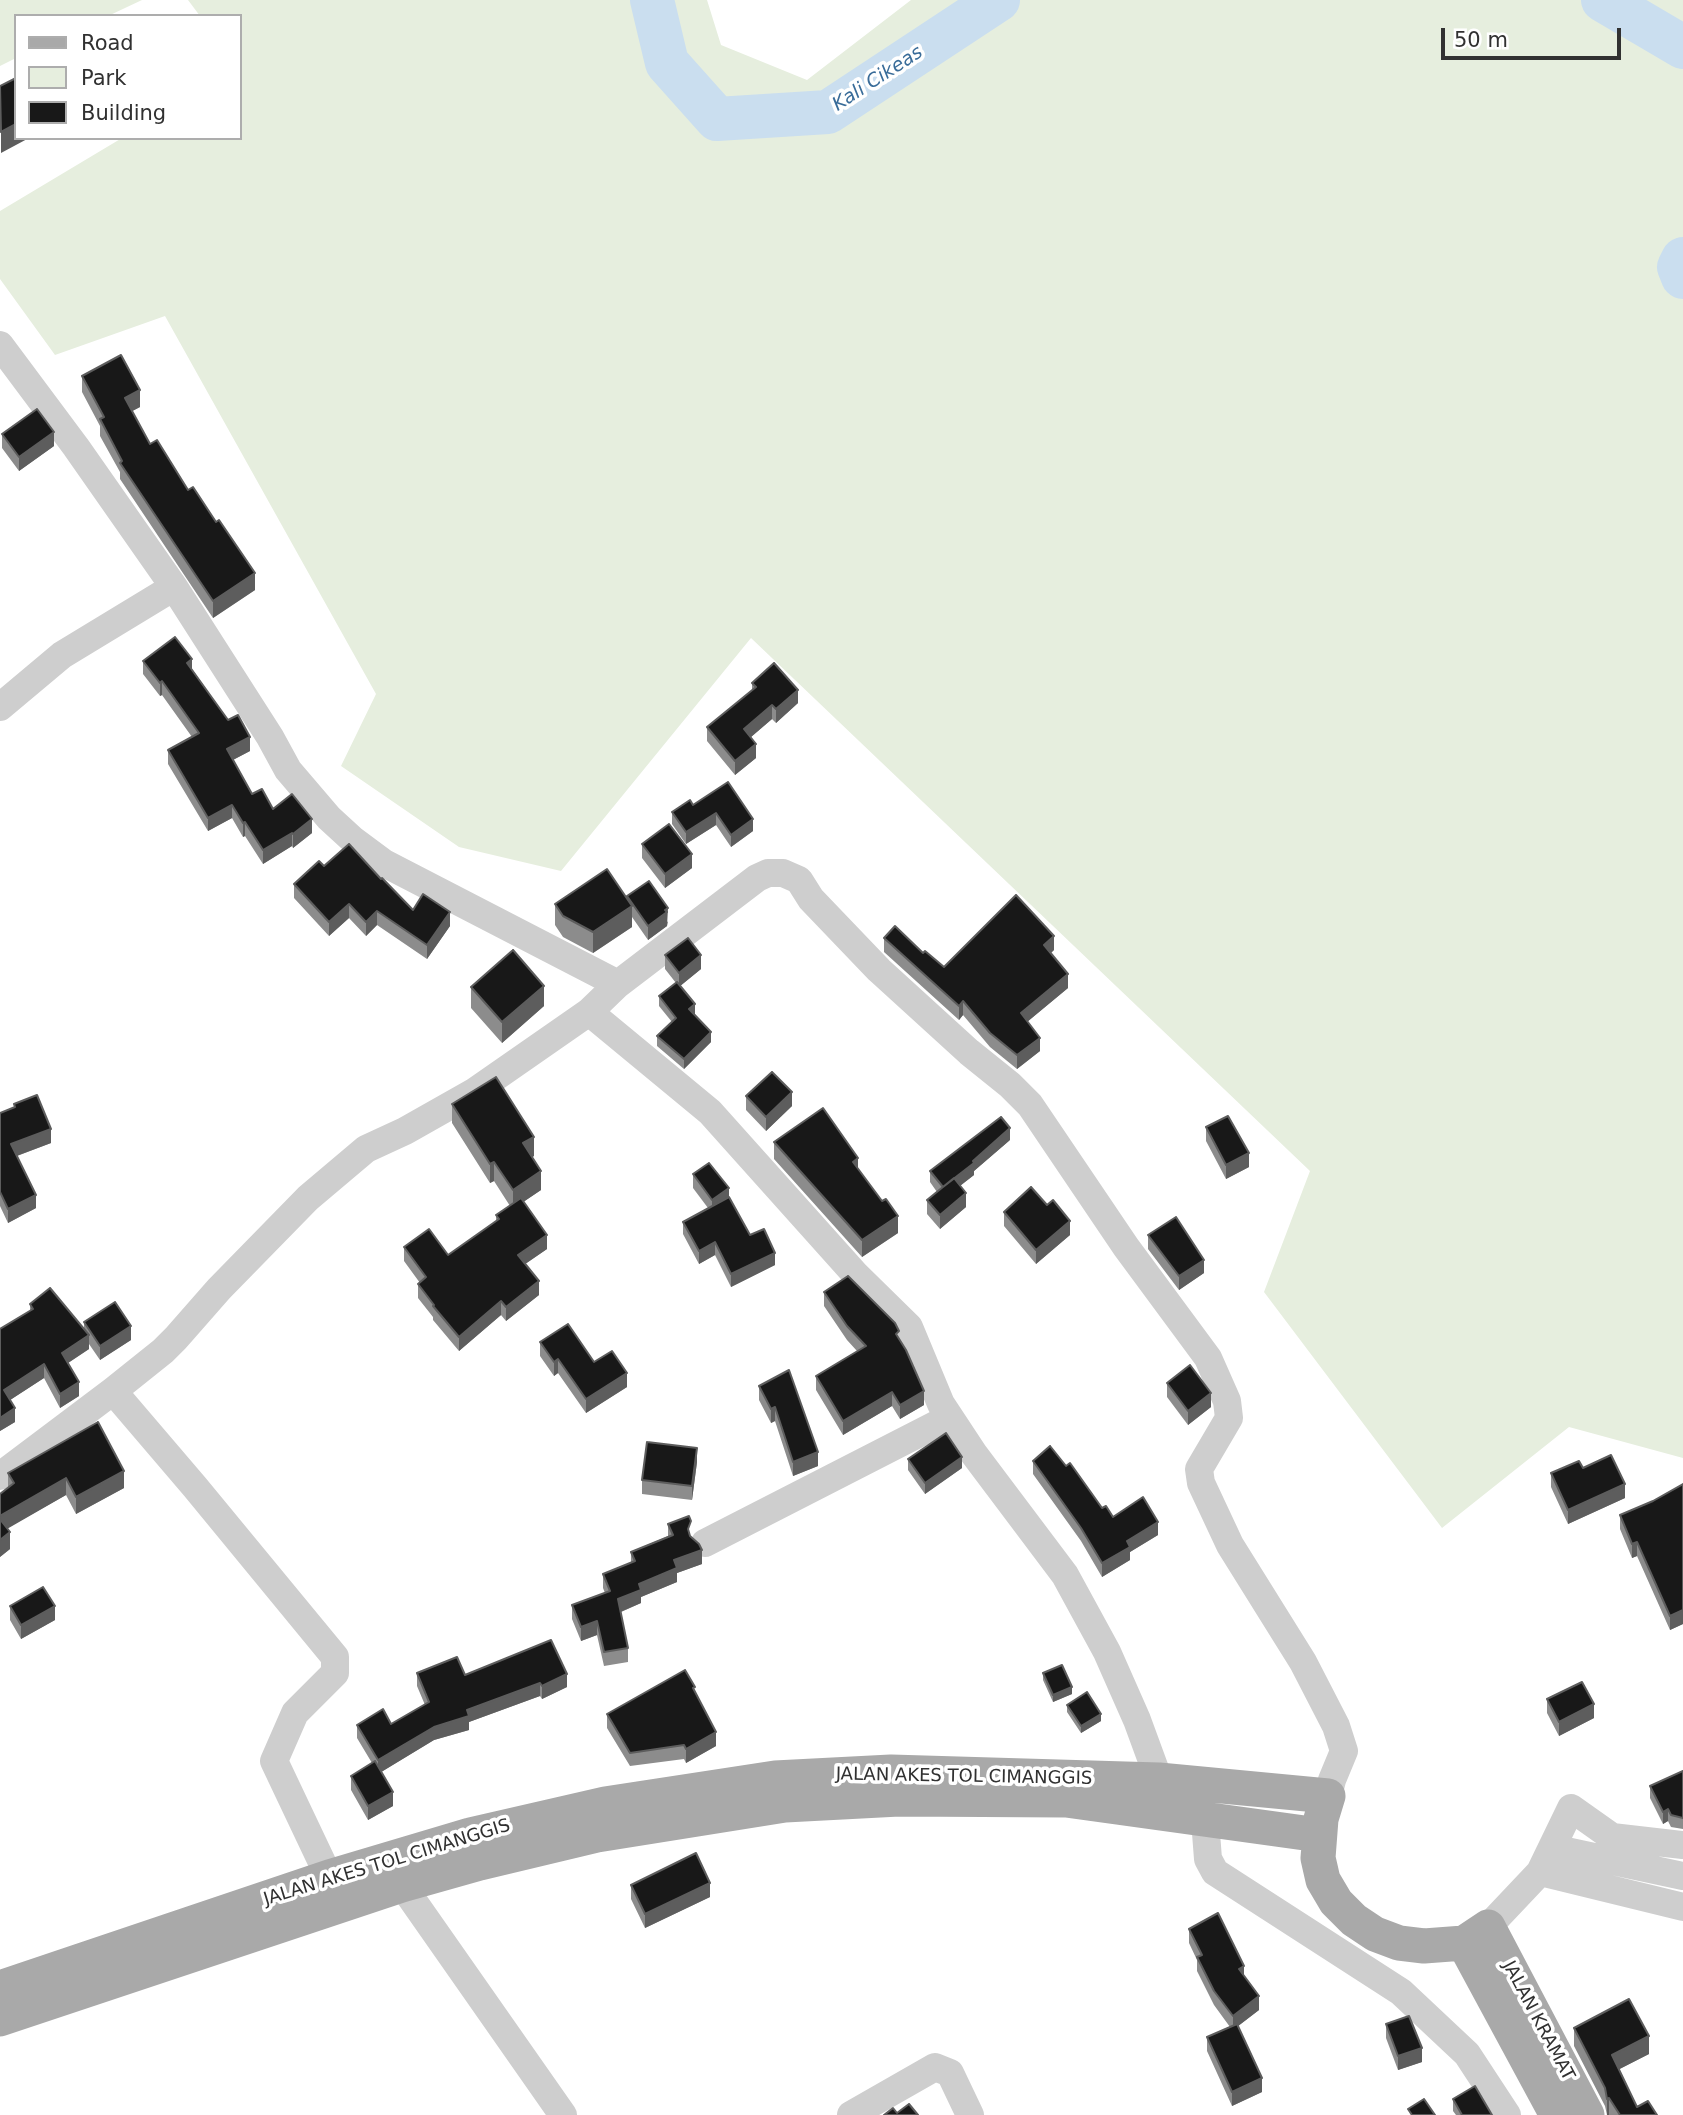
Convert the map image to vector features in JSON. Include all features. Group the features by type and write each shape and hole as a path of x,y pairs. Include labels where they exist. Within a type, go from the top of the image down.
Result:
{"main road":[{"name":"JALAN AKES TOL CIMANGGIS","path":"0,2019 402,1885 475,1849 605,1804 775,1778 891,1772 1158,1780 1328,1796"},
{"path":"1328,1796 1321,1819 1318,1858 1323,1880 1336,1902 1354,1920 1375,1934 1399,1943 1424,1946 1476,1935"},
{"name":"JALAN AKES TOL CIMANGGIS","path":"0,1988 329,1877 475,1849 597,1835 785,1805 899,1799 1066,1800 1319,1835"},
{"name":"JALAN KRAMAT","path":"1476,1935 1557,2115"},
{"name":"JALAN KRAMAT","path":"1476,1935 1587,2115"}],"street":[{"path":"0,345 76,447 174,587 270,737 288,770 329,818 384,863 618,984"},
{"path":"0,707 62,655 174,587"},
{"path":"0,1476 113,1391 176,1338 219,1289 308,1198 366,1149 405,1131 474,1092 589,1012 618,984 757,878 768,873 783,873 799,880 811,900 879,970 1030,1105 1126,1247 1208,1358 1227,1401 1229,1418 1199,1469 1201,1483 1230,1545 1303,1662 1336,1726 1344,1751 1328,1796"},
{"path":"589,1012 710,1112 856,1275 909,1327 949,1418 1065,1575 1107,1652 1137,1720 1158,1780"},
{"path":"113,1391 335,1657 335,1673 295,1713 274,1761 329,1877"},
{"path":"705,1543 949,1418"},
{"path":"1476,1935 1546,1860 1571,1808 1612,1837 1683,1845"},
{"path":"1205,1820 1208,1859 1215,1872 1401,1992 1468,2054 1507,2115"},
{"path":"1546,1860 1683,1876"},
{"path":"1546,1860 1683,1907"},
{"path":"402,1885 563,2115"},
{"path":"851,2115 935,2067 950,2073 970,2115"}],"green space":[{"path":"0,0 142,0 112,14 14,14 14,59 0,66"},
{"path":"188,0 707,0 721,45 807,80 911,0 1683,0 1683,1458 1569,1427 1442,1528 1264,1292 1310,1171 751,638 561,871 459,847 341,766 376,694 165,316 55,355 0,279 0,211 119,140 242,140 242,14 198,14"}],"building":[{"path":"14,79 14,125 1,132 0,86"},
{"path":"121,355 140,390 125,398 150,444 157,440 188,490 193,487 255,573 213,601 120,463 122,461 100,419 104,417 82,376"},
{"path":"37,409 54,432 19,457 2,434"},
{"path":"175,637 192,659 187,663 228,720 238,715 250,737 227,749 252,794 262,789 273,809 292,794 312,819 293,834 263,850 232,805 208,818 168,750 199,733 162,681 160,683 143,661"},
{"path":"774,663 798,690 776,709 772,705 744,729 756,744 735,761 707,727 756,687 752,683"},
{"path":"728,782 753,819 731,835 716,813 686,832 672,812 690,800 693,805"},
{"path":"669,824 692,854 665,874 642,844"},
{"path":"349,844 413,910 423,894 450,912 427,945 377,911 366,922 349,904 329,922 294,884 319,861 324,866"},
{"path":"607,869 632,906 593,932 563,916 555,904"},
{"path":"649,881 668,908 665,910 667,912 648,926 627,896"},
{"path":"1016,895 1054,936 1044,945 1068,974 1021,1013 1040,1038 1017,1055 990,1033 963,1001 959,1006 884,938 895,926 923,953 925,951 944,967"},
{"path":"688,938 701,955 679,973 665,955"},
{"path":"513,950 544,986 502,1022 471,987"},
{"path":"677,982 695,1004 689,1009 711,1032 684,1059 657,1036 676,1018 659,996"},
{"path":"772,1072 792,1092 766,1117 746,1096"},
{"path":"496,1077 534,1137 523,1143 541,1171 513,1190 494,1162 490,1164 452,1104"},
{"path":"37,1095 51,1129 11,1144 36,1195 8,1209 0,1192 0,1113"},
{"path":"823,1108 858,1158 853,1162 882,1201 886,1199 898,1216 862,1240 774,1142"},
{"path":"1228,1116 1249,1153 1226,1165 1206,1127"},
{"path":"1001,1117 1010,1128 973,1161 974,1163 943,1187 930,1171"},
{"path":"709,1163 729,1188 712,1200 693,1174"},
{"path":"954,1178 966,1193 940,1215 927,1200"},
{"path":"1031,1187 1047,1205 1053,1200 1070,1221 1036,1250 1004,1212"},
{"path":"729,1197 750,1235 764,1229 775,1253 731,1274 715,1242 699,1251 683,1222"},
{"path":"521,1198 547,1235 518,1255 539,1281 506,1307 501,1301 459,1337 418,1284 426,1277 404,1247 429,1229 448,1255 499,1219 496,1215"},
{"path":"1176,1217 1204,1260 1179,1276 1148,1235"},
{"path":"848,1276 895,1323 899,1331 896,1334 924,1391 900,1405 892,1392 843,1421 816,1376 866,1346 847,1326 824,1292"},
{"path":"50,1288 89,1335 62,1353 79,1382 60,1394 44,1364 4,1390 15,1408 0,1418 0,1329 33,1309 30,1304"},
{"path":"115,1302 131,1326 100,1346 84,1322"},
{"path":"568,1324 594,1362 612,1351 627,1373 586,1399 558,1359 554,1362 540,1342"},
{"path":"1190,1365 1211,1393 1188,1411 1167,1383"},
{"path":"789,1370 818,1452 793,1462 775,1407 771,1409 759,1386"},
{"path":"98,1422 124,1471 76,1497 66,1478 0,1516 0,1494 14,1483 8,1473"},
{"path":"946,1433 962,1457 925,1483 908,1459"},
{"path":"647,1442 697,1448 692,1486 642,1480"},
{"path":"1050,1446 1066,1466 1070,1463 1102,1508 1106,1506 1113,1517 1143,1497 1158,1522 1127,1541 1130,1547 1102,1563 1081,1528 1033,1461"},
{"path":"1611,1455 1625,1484 1568,1510 1551,1473 1579,1461 1583,1468"},
{"path":"1683,1484 1683,1610 1670,1616 1637,1542 1632,1544 1620,1515"},
{"path":"689,1516 690,1536 702,1550 674,1560 677,1568 639,1584 641,1590 618,1599 628,1648 604,1652 597,1621 581,1627 572,1605 610,1591 603,1574 635,1561 631,1552 673,1535 668,1524"},
{"path":"0,1519 10,1532 0,1540"},
{"path":"43,1587 55,1606 21,1625 10,1606"},
{"path":"551,1640 567,1674 542,1686 540,1683 467,1710 469,1716 434,1727 378,1760 357,1725 383,1709 391,1724 429,1702 417,1673 457,1657 465,1675"},
{"path":"1062,1665 1072,1687 1053,1695 1043,1673"},
{"path":"685,1670 716,1732 686,1749 684,1745 630,1753 607,1714"},
{"path":"1582,1682 1594,1704 1559,1722 1547,1699"},
{"path":"1087,1692 1101,1714 1081,1726 1067,1705"},
{"path":"375,1761 393,1792 368,1806 351,1776"},
{"path":"1683,1771 1683,1818 1671,1815 1668,1809 1663,1812 1650,1786"},
{"path":"696,1853 710,1883 645,1914 631,1885"},
{"path":"1218,1913 1244,1966 1239,1969 1259,1996 1233,2016 1214,1991 1197,1957 1202,1955 1189,1929"},
{"path":"1629,1999 1649,2036 1612,2055 1637,2107 1648,2101 1657,2115 1620,2115 1609,2098 1607,2099 1605,2088 1574,2028"},
{"path":"1409,2016 1422,2048 1398,2056 1386,2024"},
{"path":"1237,2024 1262,2078 1232,2092 1207,2037"},
{"path":"1475,2086 1492,2115 1462,2115 1453,2099"},
{"path":"1424,2099 1435,2115 1412,2115 1408,2109"},
{"path":"909,2104 918,2115 884,2115 893,2108 897,2113"}],"waterway":[{"name":"Kali Cikeas","path":"652,0 667,63 717,119 828,112 998,0"},
{"name":"Kali Cikeas","path":"1603,0 1683,47"},
{"name":"Kali Cikeas","path":"1683,259 1679,267 1683,277"}]}
